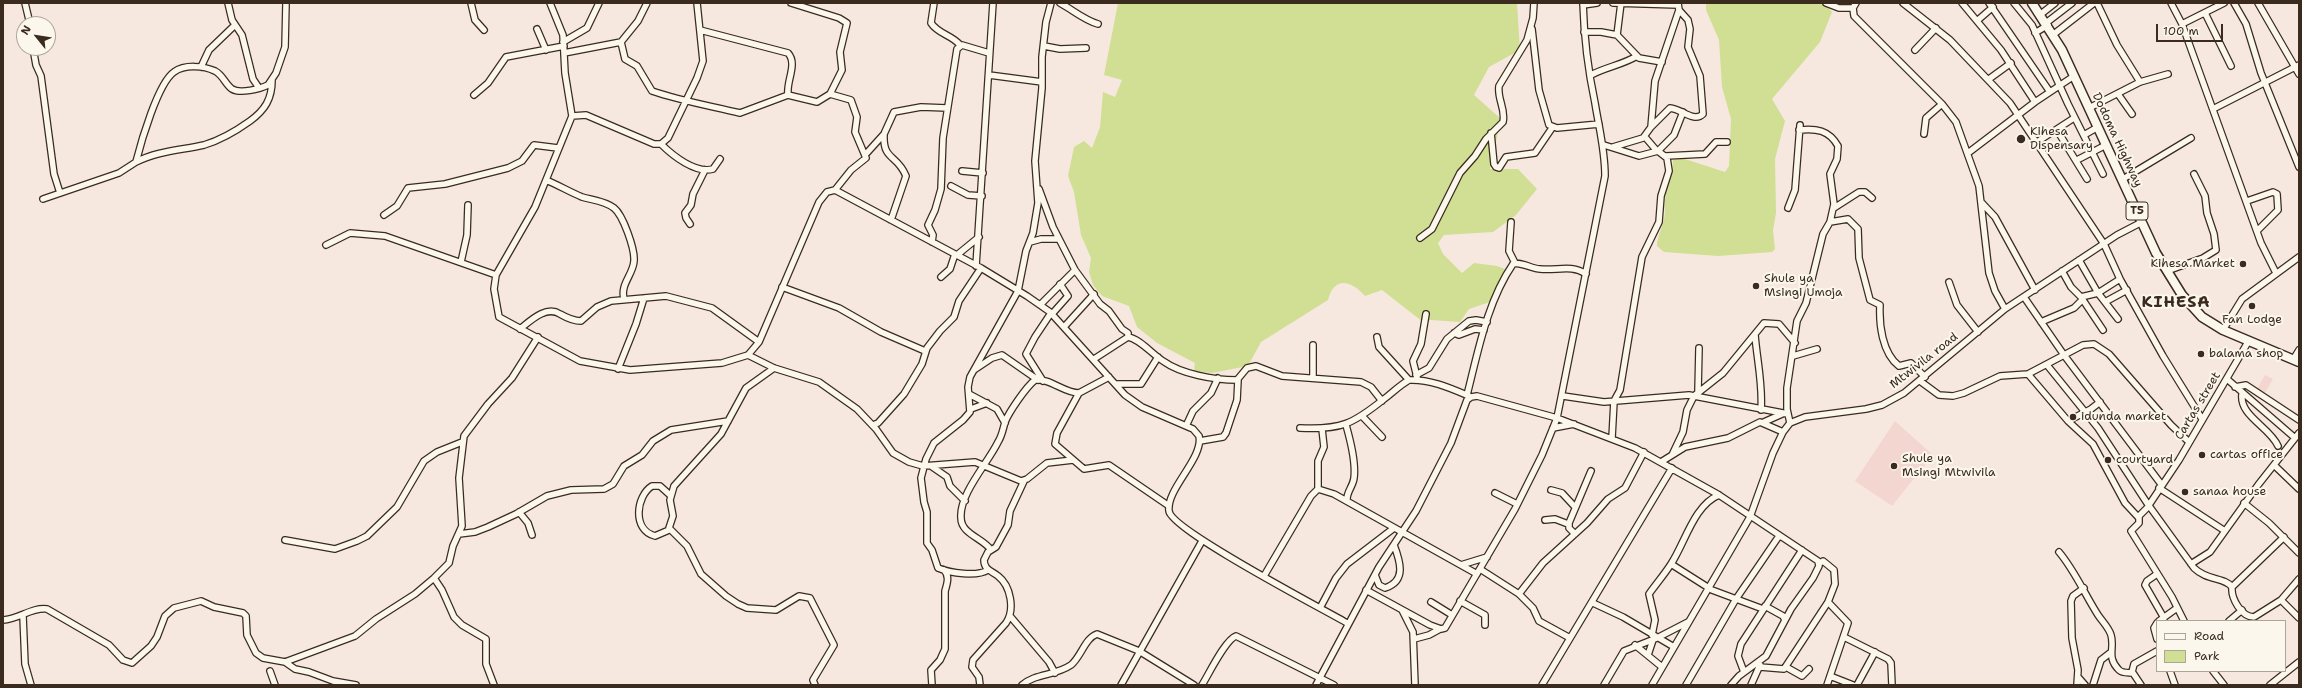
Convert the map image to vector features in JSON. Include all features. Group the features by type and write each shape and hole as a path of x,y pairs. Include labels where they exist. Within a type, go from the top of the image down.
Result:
{"highway":[{"name":"Dodoma Highway","path":"2032,3 2054,34 2142,222 2167,271 2182,296 2196,312 2223,330 2248,342 2296,361"}],"street":[{"path":"25,3 28,16"},
{"path":"228,3 232,20 242,35 253,79 259,88"},
{"path":"136,162 148,123 172,73 185,67 201,67 218,73 234,89 259,88 268,85 272,80 285,45 286,3"},
{"path":"471,3 475,20 484,30"},
{"path":"550,3 560,25 572,116 535,207 496,275 494,289 497,313 502,320 538,337 580,361 618,369 644,371 722,363 748,355 759,342 819,202 827,192 835,190 851,170 865,159 865,156 884,134 894,112 921,107 946,108"},
{"path":"474,95 488,83 506,57 546,50 563,44 587,28 599,3"},
{"path":"564,53 621,42 638,21 646,3"},
{"path":"661,144 668,138 686,102 703,60 697,3"},
{"path":"621,42 625,59 638,66 652,92 670,95 686,102 729,109 740,113 788,95 820,102 830,94 842,70 840,52 847,23 839,18 790,3"},
{"path":"934,3 931,23 938,31 952,38 960,45 989,53"},
{"path":"873,425 878,422 904,394 922,364 925,351 936,335 954,317 959,301 979,267 979,237 993,3"},
{"path":"971,409 969,382 974,370 1018,291 1038,203 1035,161 1044,46 1051,3"},
{"path":"1060,3 1077,11 1083,18 1098,24"},
{"path":"1534,3 1532,24 1541,100 1552,128"},
{"path":"1414,639 1429,635 1445,628 1488,557 1517,504 1542,456 1557,418 1563,396 1604,184 1604,145 1599,124 1584,32 1585,4 1597,3"},
{"path":"1613,3 1679,6"},
{"path":"1617,35 1621,3"},
{"path":"1826,3 1839,8 1855,6 1854,16 1942,104 1956,122 1979,186 1989,273 1995,291 2005,309"},
{"path":"1903,3 1936,28 2003,94 2037,142 2104,244 2120,279 2163,356 2202,419"},
{"path":"1962,3 1978,20 2011,63 2035,102"},
{"path":"2014,3 2035,33 2074,118 2103,174"},
{"path":"2041,14 2055,3"},
{"path":"2035,33 2072,3"},
{"path":"2054,34 2094,3"},
{"path":"2097,3 2118,46 2140,82"},
{"path":"2170,3 2182,24 2257,231 2276,273"},
{"path":"2182,24 2224,3"},
{"path":"2234,3 2248,30 2265,82 2299,167"},
{"path":"2258,3 2297,66 2299,74"},
{"path":"1978,20 1991,5 2050,92"},
{"path":"1651,127 1656,81 1679,6"},
{"path":"1613,147 1645,136 1651,127 1668,109 1678,109 1691,117 1701,116 1704,112 1700,76 1688,47 1690,29 1688,20 1679,6"},
{"path":"2205,13 2230,66"},
{"path":"1420,238 1432,229 1441,209 1450,196 1456,178 1491,133 1502,125 1504,120 1504,108 1498,92 1499,86 1523,48 1532,24"},
{"path":"201,67 209,50 235,25"},
{"path":"1916,50 1936,28"},
{"path":"536,29 546,50"},
{"path":"700,30 788,53 792,59 788,95"},
{"path":"1584,32 1601,32 1617,35 1637,56 1662,62"},
{"path":"932,242 933,235 928,225 938,203 946,108 957,49 960,45"},
{"path":"1044,46 1060,49 1086,48"},
{"path":"34,56 36,65 41,76 54,174 60,193"},
{"path":"1591,75 1606,68 1620,65 1637,56"},
{"path":"1989,79 2011,63"},
{"path":"2213,109 2297,66"},
{"path":"2089,108 2140,82 2168,74"},
{"path":"989,75 1042,82"},
{"path":"1968,153 2035,102 2074,76"},
{"path":"43,199 119,173 136,162 160,154 206,144 236,130 254,118 266,105 272,94 272,80"},
{"path":"830,94 849,99 853,102 857,117 855,132 865,156"},
{"path":"2118,94 2132,114"},
{"path":"1924,134 1926,118 1942,104"},
{"path":"1604,145 1638,156 1657,151 1674,135 1683,112"},
{"path":"572,116 586,115 650,143 661,144 674,156 699,169 713,169 720,159"},
{"path":"2037,142 2074,118"},
{"path":"1552,128 1599,124"},
{"path":"2084,135 2098,127"},
{"path":"1491,133 1494,164 1499,168 1506,157 1535,153 1552,128"},
{"path":"1788,208 1795,190 1800,128 1821,130 1831,136 1838,146 1837,159 1830,174 1834,208 1830,222"},
{"path":"2057,130 2077,160 2087,179"},
{"path":"884,134 884,148 886,152 899,162 906,176 891,220"},
{"path":"1645,136 1657,151 1666,156 1705,154 1716,142 1727,142"},
{"path":"2122,179 2191,138"},
{"path":"384,215 397,206 408,188 445,184 508,168 522,161 534,145 558,148"},
{"path":"2077,160 2106,145"},
{"path":"1612,438 1614,401 1620,390 1642,257 1660,218 1660,198 1669,167 1666,156"},
{"path":"690,224 685,213 691,205 693,194 705,170"},
{"path":"962,171 983,173"},
{"path":"2167,271 2203,258 2216,250 2214,234 2207,213 2205,196 2194,174"},
{"path":"546,180 582,196 608,204 617,210 630,241 634,256 633,268 624,288 624,299"},
{"path":"1037,185 1059,239 1075,270 1122,329 1128,333 1128,337"},
{"path":"951,186 968,195 982,196"},
{"path":"835,190 979,267 1040,305 1064,327 1109,377 1142,407 1193,429 1200,441 1198,450 1169,506 1171,517 1202,540 1347,623"},
{"path":"1834,208 1859,192 1865,192 1872,198"},
{"path":"2247,202 2273,192 2277,194 2278,210 2257,231"},
{"path":"1981,202 1995,217 2034,290"},
{"path":"461,262 466,235 468,205"},
{"path":"1660,685 1653,683 1750,518 1773,453 1783,432 1790,423 1787,414 1787,388 1793,356 1797,321 1806,303 1822,234 1826,225 1830,222 1848,219 1858,229 1861,267 1870,300 1880,305 1880,322 1889,355 1899,366 1907,362 1913,364 1922,379 1939,395 1949,397 1964,393 2000,376 2028,374 2083,345 2094,344 2101,347 2189,442"},
{"path":"1511,222 1508,251 1515,263 1545,270 1572,268 1586,274"},
{"name":"Mtwivila road","path":"1790,423 1805,418 1866,409 1882,405 1904,393 2005,309 2078,260 2142,222"},
{"path":"326,245 350,233 380,235 496,275"},
{"path":"941,277 952,265 956,255 979,237"},
{"path":"1030,242 1039,239 1059,239"},
{"path":"2223,330 2242,299 2299,257"},
{"path":"2078,260 2098,292 2118,319"},
{"path":"1316,685 1347,623 1374,575 1403,532 1451,443 1469,396 1484,330 1500,290 1515,263"},
{"path":"1040,305 1075,270"},
{"path":"2062,272 2082,298 2103,330"},
{"path":"2041,322 2074,308 2082,298 2098,292 2120,279"},
{"path":"1949,282 1957,305 1978,332"},
{"path":"1040,380 1036,368 1026,356 1035,337 1051,314 1068,296 1060,284"},
{"path":"782,287 839,308 881,332 925,351"},
{"path":"2105,302 2127,290"},
{"path":"1064,327 1094,294"},
{"path":"520,329 540,314 558,312 572,320 581,321 607,302 652,296 675,297 712,308 759,342"},
{"path":"2024,297 2160,486 2225,531"},
{"path":"618,369 636,324 644,298"},
{"path":"1417,377 1413,361 1421,344 1426,314"},
{"path":"1300,428 1322,429 1346,425 1362,416 1409,380 1417,377 1429,368 1447,339 1454,333 1472,320 1487,322"},
{"path":"1673,453 1683,432 1688,407 1696,394 1723,373 1765,322 1778,323 1794,343"},
{"path":"1454,333 1459,335 1475,329 1484,330"},
{"path":"1755,335 1757,366 1762,387 1761,410"},
{"path":"285,662 356,636 376,619 415,594 449,563 453,546 460,534 462,520 459,478 462,442 464,436 488,404 516,372 538,337"},
{"path":"1094,359 1128,337 1135,339 1158,358 1180,371 1238,380"},
{"path":"1377,337 1381,350 1409,380"},
{"name":"Cartas street","path":"2183,620 2158,574 2131,533 2140,522 2138,517 2149,505 2189,442 2248,342"},
{"path":"1312,378 1314,345"},
{"path":"1696,394 1698,348"},
{"path":"1793,356 1817,349"},
{"path":"2296,361 2299,350"},
{"path":"974,370 992,358 1002,354 1015,362 1021,370 1070,393 1079,393 1109,377"},
{"path":"748,355 774,368 818,382 857,410 873,425 896,455 909,462 924,466 968,462 985,466 1012,479 1024,481"},
{"path":"1116,384 1141,384 1158,358"},
{"path":"2047,365 2085,412 2191,564 2202,575 2227,582 2232,587 2234,599 2248,616 2254,617 2281,600 2299,579"},
{"path":"1200,441 1223,437 1226,434 1236,406 1238,380 1247,368 1256,366 1282,376 1361,382 1371,387 1382,401"},
{"path":"669,530 673,516 670,495 674,486 714,443 747,386 774,368"},
{"path":"2028,374 2068,421 2093,444 2125,503 2138,517"},
{"path":"1417,377 1469,396 1557,418 1612,438 1644,452 1719,495 1750,518 1802,550 1820,563 1823,561 1834,570 1835,584 1828,602 1808,630 1786,667 1782,670 1760,667"},
{"path":"1186,426 1193,411 1211,392 1218,378"},
{"path":"2191,564 2208,553 2244,503 2297,435 2242,394 2227,379"},
{"path":"991,550 985,542 964,529 960,519 964,501 998,443 1005,423 1030,385 1040,380"},
{"path":"2235,387 2246,385 2299,420"},
{"path":"1079,393 1055,440 1055,444 1081,467 1089,469 1109,465 1169,506"},
{"path":"969,394 987,403 999,412 1005,423"},
{"path":"1563,396 1598,402 1696,394 1761,410 1787,414"},
{"path":"2242,394 2242,401 2246,410 2271,433 2278,446"},
{"path":"2068,421 2100,402"},
{"path":"987,403 971,409 963,420 934,443 924,466 922,486 927,512 927,543 932,550 938,568 944,570 977,573 988,570"},
{"path":"1661,462 1673,453 1685,447 1728,438 1772,417 1787,414"},
{"path":"1362,416 1382,437"},
{"path":"460,534 475,532 519,512 546,496 571,490 599,490 609,486 624,466 642,455 656,439 674,428 710,425 728,421"},
{"path":"1764,422 1783,432"},
{"path":"1553,428 1575,424"},
{"path":"1346,425 1355,472 1352,485 1347,494 1347,501"},
{"path":"1264,576 1311,496 1318,489 1318,461 1324,447 1322,429"},
{"path":"285,540 335,549 357,542 367,536 397,507 424,460 437,452 462,442"},
{"path":"1053,461 1060,450"},
{"path":"1519,594 1543,563 1575,534 1608,499 1627,486 1644,452"},
{"path":"980,685 979,677 972,667 973,660 1010,616 1012,603 1005,586 998,576 988,570 984,560 991,550 996,547 1008,525 1010,511 1024,481 1044,464 1053,461 1073,460"},
{"path":"2274,464 2299,489"},
{"path":"931,466 947,477 950,486 964,501"},
{"path":"1542,685 1593,603 1618,556 1672,468"},
{"path":"1568,524 1574,507 1584,491 1591,471"},
{"path":"669,530 654,536 647,532 640,519 638,506 641,495 652,486 660,486 670,495"},
{"path":"1318,489 1334,494 1461,565 1478,572 1519,594 1533,608 1539,621 1570,638"},
{"path":"1551,490 1563,493 1574,507"},
{"path":"1495,493 1517,504"},
{"path":"1648,655 1654,638 1655,620 1649,594 1671,564 1698,514 1708,501 1719,495"},
{"path":"2244,503 2284,537 2299,553"},
{"path":"519,512 528,523 532,536"},
{"path":"1544,520 1555,519 1568,524 1575,534"},
{"path":"1320,608 1336,578 1347,564 1394,528"},
{"path":"669,530 687,546 705,578 719,588 726,596 743,606 763,610 776,610 799,596 810,598 834,645 813,680 815,685"},
{"path":"1686,685 1736,599 1779,536"},
{"path":"2232,587 2284,537"},
{"path":"1121,685 1202,540"},
{"path":"1374,575 1379,585 1382,587 1389,587 1396,581 1401,568 1394,545"},
{"path":"1744,672 1738,652 1764,608 1802,550"},
{"path":"2059,552 2074,570 2111,633 2112,643 2110,653 2119,670 2132,672 2141,685"},
{"path":"1461,565 1488,557"},
{"path":"1751,685 1763,659 1785,620 1813,578 1820,563"},
{"path":"1671,564 1708,588 1764,608 1783,616 1785,620"},
{"path":"932,685 931,670 940,660 945,649 945,591 947,584 947,573 944,570"},
{"path":"2158,574 2147,581 2145,585 2162,619 2177,608"},
{"path":"434,578 442,590 454,617 462,625 486,639 486,664 494,685"},
{"path":"2077,685 2078,677 2072,638 2071,601 2073,596 2084,588"},
{"path":"1366,590 1440,629"},
{"path":"2281,600 2299,618"},
{"path":"3,620 23,616 36,609 50,610 109,645 123,660 132,663 151,646 157,637 165,616 169,611 181,605 201,601 214,607 243,613 246,616 247,635 256,653 263,658 285,662 295,669 309,672 333,681 356,685"},
{"path":"1460,601 1486,615 1485,625"},
{"path":"1431,602 1452,616"},
{"path":"1827,685 1837,651 1848,627 1846,619 1828,602"},
{"path":"1593,603 1623,617 1654,638 1674,647"},
{"path":"1402,610 1413,632 1415,685"},
{"path":"2230,620 2242,610"},
{"path":"23,616 25,664 31,685"},
{"path":"1010,616 1049,662 1055,673"},
{"path":"1604,685 1620,655 1635,645 1688,622"},
{"path":"2156,625 2154,628 2156,635"},
{"path":"1022,685 1055,673 1075,662 1089,640 1097,634 1139,651 1194,685"},
{"path":"1202,685 1226,645 1231,638 1236,636 1334,685"},
{"path":"1844,637 1876,652 1890,661 1892,685"},
{"path":"1635,645 1662,667"},
{"path":"1857,685 1876,652"},
{"path":"2132,672 2134,664 2156,652"},
{"path":"2093,685 2101,660 2110,653"},
{"path":"1731,685 1744,672 1763,659"},
{"path":"2270,685 2299,662"},
{"path":"1786,667 1802,676 1809,669"},
{"path":"270,671 275,685"},
{"path":"2170,672 2175,685"},
{"path":"2214,672 2224,685"},
{"path":"1830,676 1854,685"},
{"path":"2078,677 2085,685"}],"shaded area":[{"path":"2265,375 2273,379 2265,393 2257,389"},
{"path":"1895,421 1933,455 1892,506 1855,481"}],"green space":[{"path":"1118,3 1517,3 1520,50 1489,67 1474,95 1501,119 1490,169 1518,169 1537,189 1516,215 1493,232 1444,235 1438,243 1443,254 1462,273 1474,263 1497,266 1505,269 1493,301 1469,309 1460,322 1431,320 1423,322 1382,290 1365,296 1354,286 1344,283 1339,284 1334,287 1328,300 1261,342 1248,366 1212,373 1194,371 1195,363 1157,343 1137,327 1129,306 1102,296 1093,285 1089,272 1091,258 1081,235 1074,192 1068,176 1074,147 1084,141 1092,148 1100,127 1103,92 1115,97 1122,80 1104,75"},
{"path":"1706,3 1824,3 1832,12 1820,42 1772,99 1785,121 1775,159 1776,213 1773,230 1775,249 1772,252 1718,256 1664,252 1657,246 1665,217 1665,202 1673,160 1682,158 1725,172 1729,166 1731,119 1722,87 1719,40 1706,10"}],"place":[{"name":"Kihesa Dispensary","path":"2021,139"},
{"name":"Kihesa Market","path":"2243,264"},
{"name":"Shule ya Msingi Umoja","path":"1756,286"},
{"name":"Fan Lodge","path":"2252,306"},
{"name":"balama shop","path":"2201,354"},
{"name":"idunda market","path":"2073,417"},
{"name":"cartas office","path":"2202,455"},
{"name":"courtyard","path":"2108,460"},
{"name":"Shule ya Msingi Mtwivila","path":"1894,466"},
{"name":"sanaa house","path":"2185,492"}],"district":[{"name":"KIHESA","path":"2176,303"}]}
